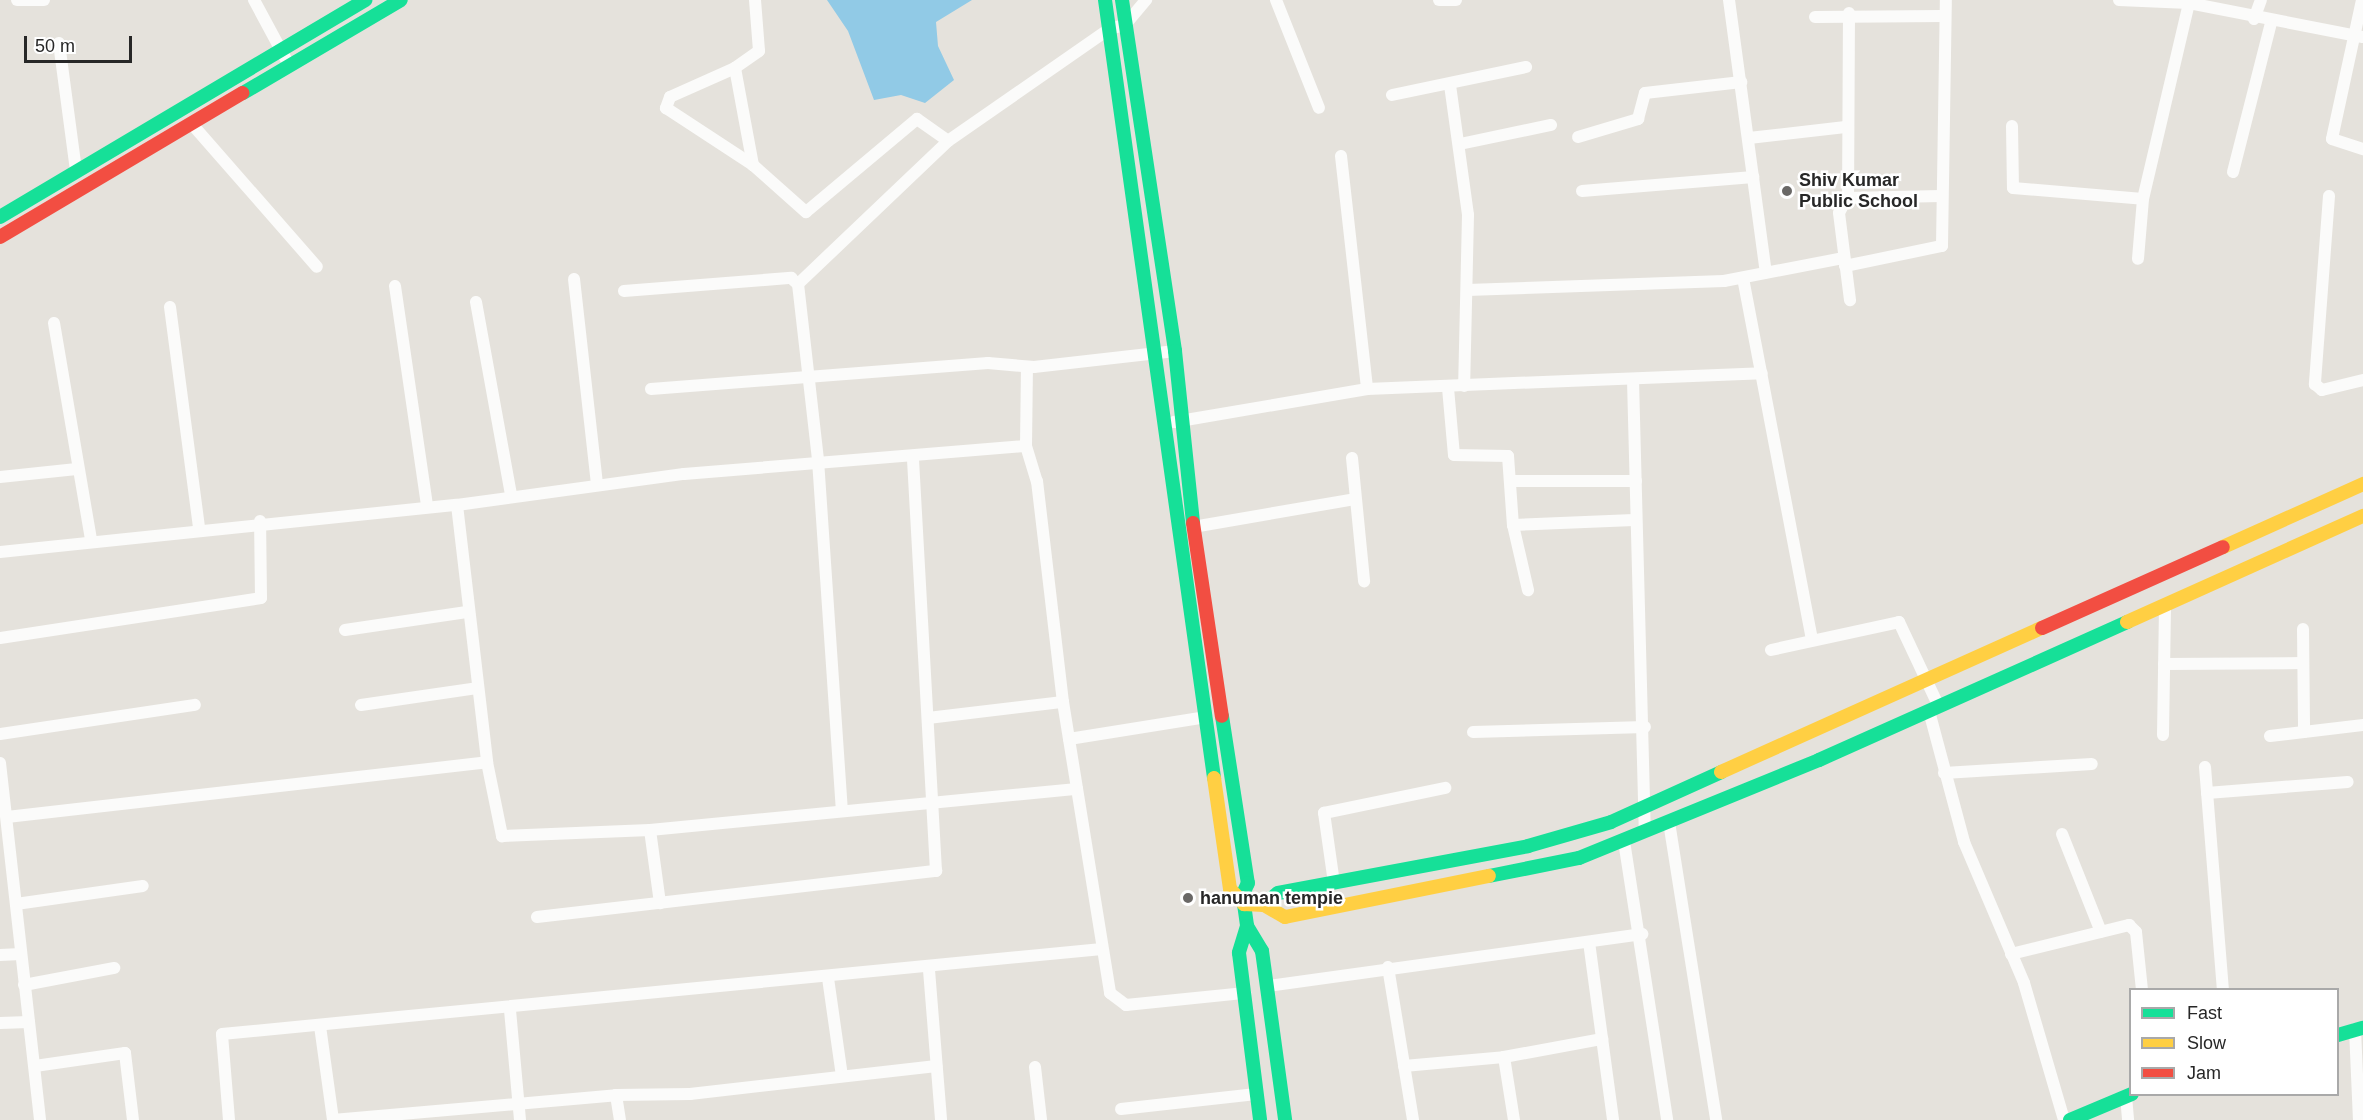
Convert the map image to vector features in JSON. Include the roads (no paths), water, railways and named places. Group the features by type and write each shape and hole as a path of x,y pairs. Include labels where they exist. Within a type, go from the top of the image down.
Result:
{"main road":[{"path":"0,217 365,0"},
{"path":"1105,0 1161,424 1230,889 1243,900 1264,905 1285,917 1579,858 1934,709 2363,516"},
{"path":"1122,0 1175,351 1178,422 1248,883 1243,900 1247,926 1239,944 1260,1120"},
{"path":"0,237 394,2"},
{"path":"1264,905 1278,893 1528,846 1611,822 2363,484"},
{"path":"1448,861 1454,884"},
{"path":"1247,926 1260,939 1285,1120"},
{"path":"2339,1034 2359,1029"},
{"path":"2070,1120 2129,1095"}],"street":[{"path":"17,0 45,0"},
{"path":"254,0 289,65"},
{"path":"755,0 759,51 735,68 670,97 666,108 753,165 806,212 917,118 948,141"},
{"path":"798,284 948,141 1109,29 1125,25 1146,0"},
{"path":"1276,0 1319,108"},
{"path":"1439,0 1456,0"},
{"path":"1729,0 1766,272"},
{"path":"1467,290 1743,278 1766,272 1941,248 1943,16 1946,0"},
{"path":"2119,0 2182,2 2271,23 2359,37"},
{"path":"2254,19 2261,0"},
{"path":"2362,0 2359,37 2332,139 2363,148"},
{"path":"2138,259 2144,200 2182,2"},
{"path":"1815,17 1849,13 1943,16"},
{"path":"1849,13 1845,127 1847,198 1839,208 1850,300"},
{"path":"2233,172 2271,23"},
{"path":"58,43 76,171"},
{"path":"735,68 753,165"},
{"path":"1392,95 1526,68"},
{"path":"1578,137 1638,119 1645,93 1741,82"},
{"path":"1450,85 1460,144 1468,215 1464,386"},
{"path":"191,123 316,267"},
{"path":"1460,144 1551,125"},
{"path":"2012,126 2013,188 2144,200"},
{"path":"1749,138 1845,127"},
{"path":"1341,156 1367,389"},
{"path":"1582,191 1753,177"},
{"path":"1847,198 1941,195"},
{"path":"2329,196 2315,384 2322,390 2363,380"},
{"path":"624,291 791,278 798,284 818,460 842,808"},
{"path":"1743,278 1812,640"},
{"path":"574,279 597,485"},
{"path":"395,286 427,507"},
{"path":"476,302 511,494"},
{"path":"170,307 199,528"},
{"path":"54,323 77,469 91,540"},
{"path":"651,389 807,375 988,363 1027,367 1175,351"},
{"path":"1027,367 1026,446 1036,482 1063,702 1110,993 1126,1005 1245,993"},
{"path":"1161,424 1367,389 1448,388 1762,373"},
{"path":"1633,380 1636,481 1634,520 1645,727 1643,807 1645,832"},
{"path":"1448,388 1454,455 1505,453 1512,481 1513,525 1528,590"},
{"path":"0,552 260,521 457,505 511,494 818,460 913,456 1026,446"},
{"path":"537,917 933,873 938,868 913,456"},
{"path":"1352,458 1364,581"},
{"path":"0,477 77,469"},
{"path":"1512,481 1636,481"},
{"path":"1193,527 1355,498"},
{"path":"457,505 467,612 487,762 502,836 650,830 842,808 1077,789"},
{"path":"1513,525 1634,520"},
{"path":"0,638 261,598 260,521"},
{"path":"2163,735 2165,606"},
{"path":"345,630 467,612"},
{"path":"1772,650 1899,622 1926,681 1934,709 1944,773 1978,880 2011,954 2064,1120"},
{"path":"2303,629 2304,732"},
{"path":"2164,664 2303,663"},
{"path":"361,705 477,688"},
{"path":"928,718 1063,702"},
{"path":"0,734 195,705"},
{"path":"1069,739 1206,717"},
{"path":"2270,736 2363,725"},
{"path":"1473,732 1645,727"},
{"path":"7,817 487,762"},
{"path":"0,763 7,817 6,866 16,904 35,1066 36,1120"},
{"path":"1944,773 2092,764"},
{"path":"2205,767 2223,988"},
{"path":"2207,793 2348,782"},
{"path":"1334,883 1324,813 1445,788"},
{"path":"1669,822 1716,1120"},
{"path":"650,830 660,903"},
{"path":"2062,834 2101,932"},
{"path":"1624,841 1642,934 1667,1120"},
{"path":"16,904 143,886"},
{"path":"2011,954 2101,932 2135,927 2142,988"},
{"path":"1268,986 1388,967 1642,934"},
{"path":"1589,942 1613,1120"},
{"path":"229,1120 219,1035 928,970 1102,949"},
{"path":"0,955 21,954"},
{"path":"1388,967 1413,1120"},
{"path":"24,985 114,968"},
{"path":"928,970 942,1120"},
{"path":"828,978 842,1076"},
{"path":"510,1010 519,1114"},
{"path":"0,1023 29,1022"},
{"path":"320,1026 333,1120 519,1114 616,1095 690,1094 936,1066"},
{"path":"2359,1029 2359,1120"},
{"path":"1404,1066 1504,1057 1602,1039"},
{"path":"35,1066 125,1053 132,1120"},
{"path":"1504,1057 1514,1120"},
{"path":"1035,1067 1041,1120"},
{"path":"1121,1109 1256,1094"},
{"path":"616,1095 620,1120"},
{"path":"2128,1120 2129,1095"}],"water":[{"path":"827,0 972,0 936,22 938,46 954,80 925,103 901,95 874,100 848,31"}],"place":[{"name":"Shiv Kumar Public School","path":"1787,191"},
{"name":"hanuman tempie","path":"1188,898"}]}
